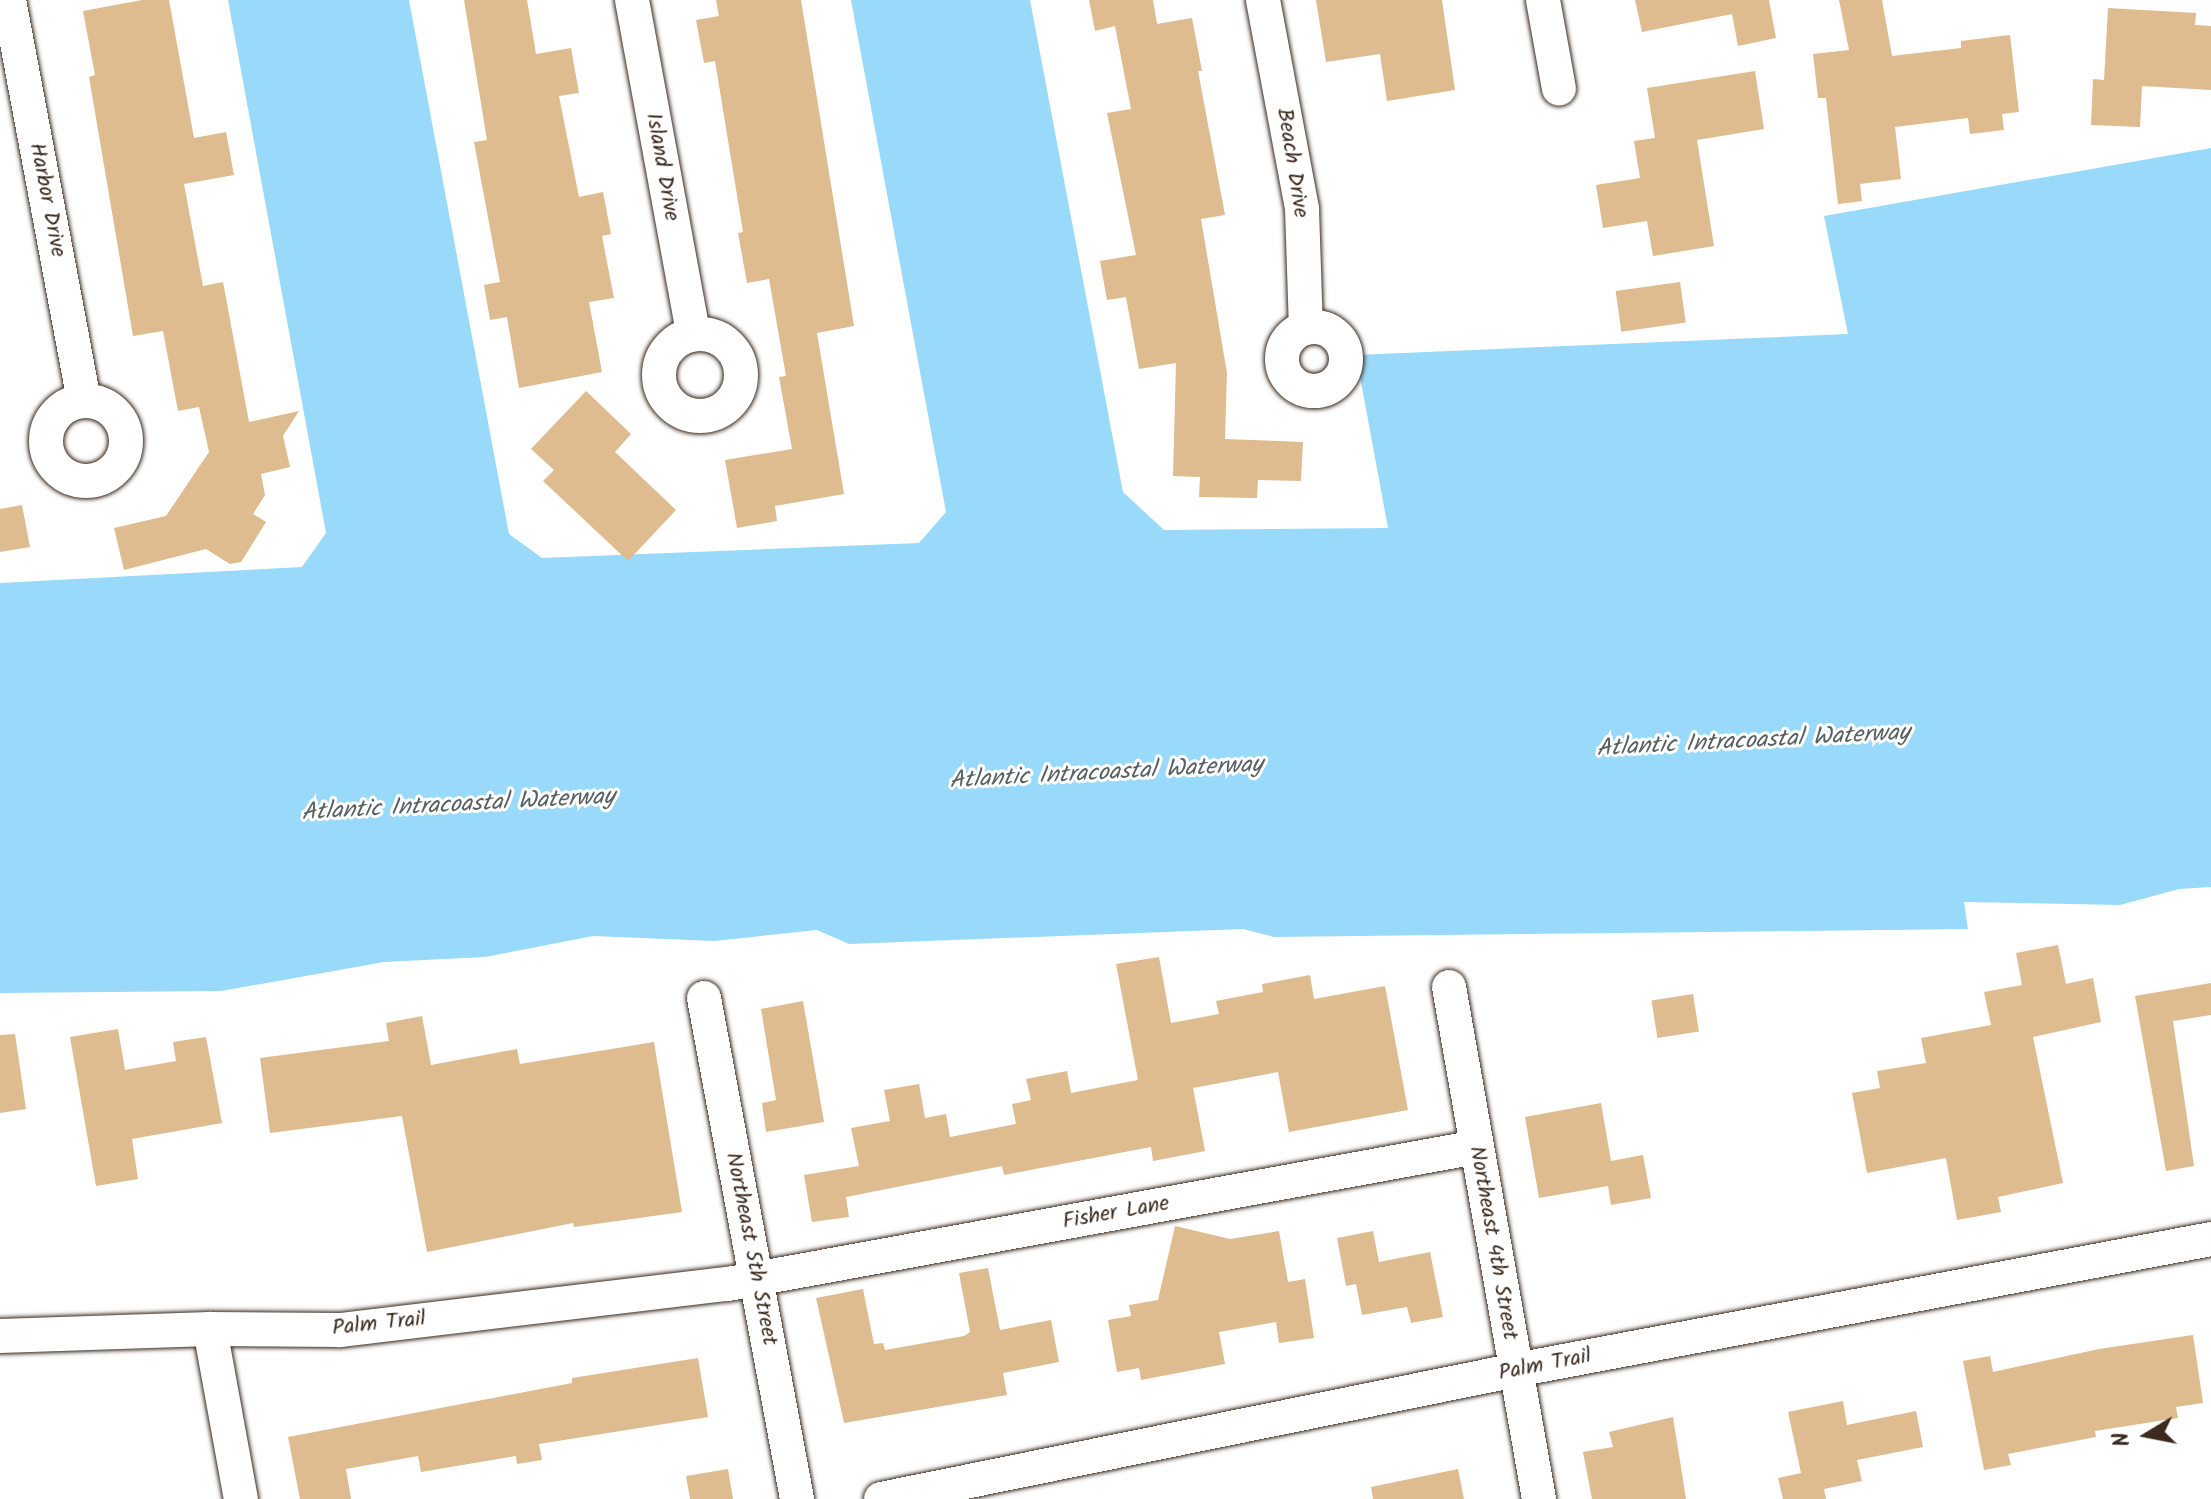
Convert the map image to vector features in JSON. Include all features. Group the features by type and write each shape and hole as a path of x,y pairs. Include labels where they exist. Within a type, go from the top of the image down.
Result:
{"street":[{"name":"Harbor Drive","path":"9,0 84,400"},
{"name":"Island Drive","path":"632,0 693,334"},
{"name":"Beach Drive","path":"1263,0 1302,209 1306,328"},
{"path":"1543,0 1559,89"},
{"name":"Northeast 4th Street","path":"1449,987 1539,1499"},
{"name":"Northeast 5th Street","path":"704,998 797,1499"},
{"name":"Fisher Lane","path":"756,1279 1477,1147"},
{"name":"Palm Trail","path":"881,1499 1516,1370 2211,1239"},
{"name":"Palm Trail","path":"0,1336 210,1329 340,1330 756,1279"},
{"path":"210,1329 241,1499"}],"water":[{"name":"Atlantic Intracoastal Waterway","path":"228,0 409,0 509,534 542,558 919,543 946,512 851,0 1030,0 1123,492 1164,530 1388,528 1356,355 1848,334 1824,216 2211,148 2211,887 2179,889 2120,905 1964,902 1968,929 1274,937 1243,929 849,944 817,930 714,941 593,936 485,957 384,962 221,991 0,993 0,583 302,567 326,533"}],"building":[{"path":"142,0 169,0 194,138 226,132 234,175 184,184 203,286 223,282 249,422 299,411 283,436 290,467 261,474 265,495 253,514 266,522 241,562 230,564 206,549 124,570 114,528 166,516 209,452 199,407 178,411 163,331 133,336 89,77 95,75 83,11"},
{"path":"464,0 527,0 536,54 571,48 579,93 559,96 579,197 603,192 611,234 602,236 614,298 589,302 602,372 519,388 507,317 490,320 484,285 500,282 474,142 487,140"},
{"path":"716,0 801,0 854,326 817,333 844,494 775,506 777,521 737,528 725,460 792,449 779,377 786,376 769,279 747,283 738,233 743,232 715,61 704,63 696,20 719,16"},
{"path":"1089,0 1153,0 1157,24 1192,18 1202,71 1198,71 1225,215 1201,219 1227,373 1225,439 1303,442 1301,481 1258,480 1257,498 1199,497 1200,477 1173,476 1176,363 1139,369 1126,297 1107,300 1100,261 1136,255 1107,113 1131,109 1115,26 1095,31"},
{"path":"1316,0 1442,0 1455,90 1387,101 1380,54 1326,62"},
{"path":"1635,0 1769,0 1776,38 1738,46 1732,14 1642,32"},
{"path":"1839,0 1882,0 1892,56 1961,48 1961,41 2010,35 2019,112 2002,114 2004,130 1970,134 1968,118 1895,127 1901,179 1860,184 1862,201 1838,204 1826,98 1818,98 1813,54 1849,50"},
{"path":"2108,8 2196,13 2195,25 2211,26 2211,90 2142,86 2140,127 2091,125 2093,79 2104,80"},
{"path":"1755,71 1764,129 1697,140 1714,246 1653,256 1647,221 1603,228 1596,185 1640,178 1634,141 1655,138 1647,88"},
{"path":"1680,282 1686,323 1621,332 1616,291"},
{"path":"586,391 631,434 615,452 676,510 628,561 543,481 554,470 531,449"},
{"path":"22,505 30,547 0,552 0,509"},
{"path":"2058,945 2066,984 2093,978 2101,1022 2033,1037 2063,1183 1998,1197 2001,1212 1957,1220 1946,1158 1867,1173 1852,1093 1880,1088 1877,1071 1926,1063 1921,1038 1991,1025 1984,992 2022,985 2016,953"},
{"path":"1159,957 1171,1023 1219,1014 1216,1001 1263,992 1262,984 1310,975 1314,999 1385,986 1408,1110 1289,1132 1278,1072 1193,1088 1205,1151 1153,1161 1151,1147 1004,1175 1002,1166 846,1197 849,1217 812,1222 804,1175 859,1166 851,1128 890,1121 884,1090 919,1084 925,1118 946,1114 950,1137 1016,1124 1012,1104 1031,1100 1026,1079 1067,1071 1071,1093 1138,1080 1116,964"},
{"path":"2211,983 2211,1015 2173,1021 2194,1166 2166,1171 2135,996"},
{"path":"1693,994 1699,1032 1657,1038 1652,1001"},
{"path":"803,1001 824,1122 766,1132 762,1103 776,1100 761,1009"},
{"path":"422,1016 431,1065 517,1049 520,1064 654,1042 682,1212 574,1227 573,1223 427,1252 402,1116 270,1133 260,1058 389,1041 386,1023"},
{"path":"118,1029 125,1070 176,1061 173,1042 206,1037 222,1123 132,1139 138,1179 96,1186 70,1037"},
{"path":"15,1034 26,1109 0,1113 0,1035"},
{"path":"1601,1103 1611,1161 1643,1155 1651,1198 1611,1205 1608,1186 1539,1198 1525,1117"},
{"path":"1175,1226 1230,1239 1279,1231 1288,1282 1305,1279 1314,1338 1279,1343 1276,1322 1219,1332 1225,1364 1141,1380 1139,1368 1117,1372 1108,1320 1131,1316 1129,1305 1158,1300"},
{"path":"1373,1231 1379,1262 1430,1252 1443,1317 1411,1323 1407,1307 1362,1315 1356,1284 1346,1286 1337,1238"},
{"path":"988,1268 1000,1330 1051,1320 1059,1362 1003,1373 1007,1395 844,1423 816,1298 863,1289 874,1344 883,1343 885,1350 964,1336 970,1332 959,1273"},
{"path":"2193,1335 2203,1403 2176,1407 2178,1418 2095,1431 2096,1437 2008,1454 2011,1465 1984,1470 1963,1361 1990,1356 1993,1372 2099,1349"},
{"path":"698,1358 708,1417 539,1444 542,1460 517,1464 516,1456 421,1472 418,1456 346,1469 351,1499 300,1499 288,1437 572,1383 572,1378"},
{"path":"1843,1401 1847,1425 1916,1411 1923,1447 1857,1460 1862,1481 1824,1489 1826,1499 1783,1499 1778,1478 1801,1473 1788,1412"},
{"path":"1673,1417 1686,1499 1592,1499 1583,1452 1613,1447 1609,1432"},
{"path":"728,1469 733,1499 690,1499 686,1476"},
{"path":"1458,1469 1464,1499 1373,1499 1371,1487"}]}
